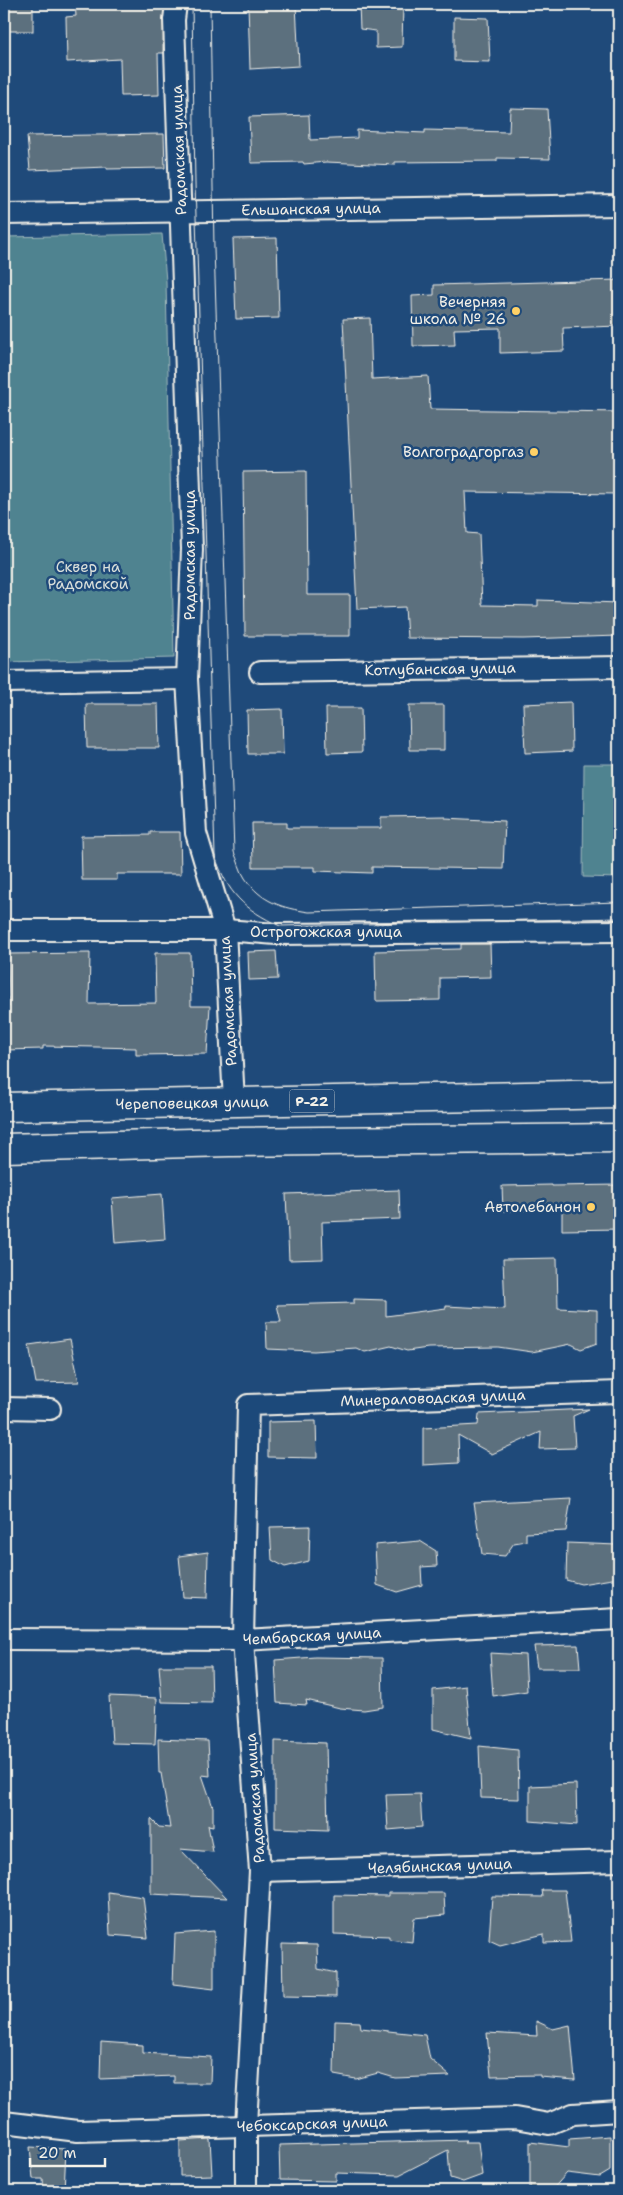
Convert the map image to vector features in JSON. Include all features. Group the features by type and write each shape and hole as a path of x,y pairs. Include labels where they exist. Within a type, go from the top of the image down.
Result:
{"highway":[{"name":"Череповецкая улица","path":"4,1107 619,1094"},
{"path":"4,1148 229,1142 619,1138"}],"street":[{"name":"Радомская улица","path":"176,4 174,20 192,549 187,679 196,833 225,930 234,1102"},
{"name":"Ельшанская улица","path":"4,214 619,205"},
{"name":"Котлубанская улица","path":"260,672 619,667"},
{"path":"4,682 187,679"},
{"name":"Острогожская улица","path":"4,930 225,930 276,934 619,931"},
{"name":"Минераловодская улица","path":"248,1405 619,1392"},
{"name":"Радомская улица","path":"246,2191 246,2125 260,1871 243,1640 248,1405"},
{"path":"4,1408 50,1409"},
{"name":"Чембарская улица","path":"4,1640 243,1640 619,1619"},
{"name":"Челябинская улица","path":"260,1871 619,1861"},
{"name":"Чебоксарская улица","path":"4,2122 78,2131 514,2118 549,2124 573,2114 619,2112"}],"green space":[{"name":"Сквер на Радомской","path":"162,234 166,281 174,658 4,662 4,237"},
{"path":"584,764 619,764 619,878 583,877"}],"building":[{"path":"4,4 33,4 33,31 4,31"},
{"path":"75,4 164,8 163,53 158,53 159,95 121,96 120,59 67,62 66,17 76,16"},
{"path":"248,4 296,4 299,66 250,69"},
{"path":"359,4 403,4 402,47 376,48 376,31 360,29"},
{"path":"454,17 488,18 490,62 454,61"},
{"path":"510,108 547,109 550,159 497,158 497,161 395,162 395,165 326,162 304,164 303,162 251,163 249,117 309,115 310,140 357,138 357,130 425,133 425,130 509,132"},
{"path":"164,134 165,168 107,169 107,167 30,170 27,136"},
{"path":"277,238 279,318 236,319 233,239"},
{"name":"Вечерняя школа № 26","path":"619,280 619,326 563,328 564,351 500,353 500,328 454,329 455,345 413,346 412,296 434,295 434,285"},
{"path":"370,318 372,379 428,376 430,409 619,412 619,494 465,492 467,533 479,534 482,605 538,606 538,600 619,603 619,636 523,639 407,638 405,607 357,609 343,319"},
{"path":"306,471 307,595 350,595 350,636 245,636 243,472"},
{"path":"571,702 572,751 525,753 523,704"},
{"path":"86,704 158,704 159,748 87,748"},
{"path":"409,705 444,705 444,750 410,750"},
{"path":"326,708 361,708 362,752 327,753"},
{"path":"282,709 283,754 248,754 247,710"},
{"path":"445,816 445,818 505,821 503,869 372,867 372,873 315,871 315,867 253,867 252,823 287,823 287,828 381,828 381,817"},
{"path":"150,832 180,832 181,874 117,874 117,880 82,880 81,836 150,835"},
{"path":"461,944 490,944 491,977 440,978 440,1000 376,1001 375,951 461,949"},
{"path":"276,951 278,979 249,980 248,952"},
{"path":"90,953 89,1004 156,1003 155,953 190,953 191,1006 210,1006 207,1054 136,1055 136,1048 96,1047 43,1046 43,1049 4,1050 4,1007 9,1007 8,954"},
{"name":"Автолебанон","path":"619,1185 619,1229 562,1230 562,1209 503,1211 502,1186"},
{"path":"399,1190 400,1219 322,1222 323,1259 289,1260 286,1194"},
{"path":"162,1194 165,1239 115,1243 112,1198"},
{"path":"557,1258 558,1308 597,1310 597,1343 581,1349 571,1344 532,1352 498,1347 428,1348 407,1351 391,1346 365,1352 356,1348 314,1351 267,1349 266,1322 281,1322 277,1305 354,1303 354,1299 386,1300 386,1316 446,1308 446,1306 505,1309 503,1259"},
{"path":"70,1339 79,1382 36,1383 29,1345"},
{"path":"589,1409 573,1416 575,1448 540,1449 541,1432 492,1454 458,1435 459,1463 423,1465 423,1428 478,1425 479,1414"},
{"path":"316,1421 317,1458 268,1457 268,1422"},
{"path":"571,1498 566,1531 526,1533 526,1541 514,1543 505,1556 482,1554 474,1503"},
{"path":"310,1526 309,1561 285,1567 272,1560 270,1527"},
{"path":"420,1541 436,1551 437,1566 421,1567 422,1585 397,1592 377,1585 375,1545"},
{"path":"567,1543 617,1545 618,1578 581,1584 566,1580"},
{"path":"208,1552 207,1598 183,1597 179,1556"},
{"path":"578,1645 580,1668 537,1668 534,1646"},
{"path":"490,1653 525,1655 527,1691 493,1696"},
{"path":"315,1657 382,1658 383,1707 364,1710 340,1708 306,1700 307,1705 277,1703 275,1660"},
{"path":"159,1666 211,1666 212,1703 162,1702"},
{"path":"466,1686 471,1738 433,1729 433,1690"},
{"path":"109,1696 157,1698 155,1744 112,1743"},
{"path":"158,1739 208,1741 210,1776 202,1775 213,1807 213,1826 208,1825 213,1852 180,1849 227,1898 151,1894 151,1819 159,1827 170,1828 161,1773 159,1773"},
{"path":"275,1741 326,1743 328,1830 275,1828"},
{"path":"479,1746 518,1750 519,1799 481,1798"},
{"path":"576,1784 577,1825 530,1821 530,1786"},
{"path":"420,1794 422,1827 388,1830 386,1795"},
{"path":"542,1890 565,1890 571,1942 544,1943 544,1934 500,1945 489,1940 492,1896 543,1897"},
{"path":"108,1892 143,1897 148,1938 110,1935"},
{"path":"388,1893 444,1893 445,1915 414,1918 412,1942 389,1939 389,1936 334,1934 334,1895 388,1896"},
{"path":"214,1931 214,1989 173,1984 175,1934"},
{"path":"282,1944 317,1945 318,1969 336,1973 336,1997 283,1996"},
{"path":"335,2021 360,2022 361,2028 425,2035 430,2059 450,2076 395,2078 378,2073 356,2079 334,2075"},
{"path":"536,2021 553,2029 570,2025 575,2080 540,2077 540,2075 491,2076 487,2033 537,2036"},
{"path":"101,2042 143,2045 143,2053 211,2057 210,2083 174,2083 174,2076 100,2079"},
{"path":"610,2136 610,2171 600,2177 567,2173 551,2191 530,2191 530,2142 569,2147 569,2139"},
{"path":"210,2139 212,2175 180,2176 180,2141"},
{"path":"467,2140 464,2142 478,2142 482,2175 463,2182 450,2178 448,2150 399,2175 336,2173 336,2181 280,2180 279,2145"},
{"path":"30,2147 66,2149 64,2191 44,2191 43,2179 33,2179"}],"tram line":[{"path":"192,4 195,183 215,856 220,869 239,899 256,913 280,926 619,918"},
{"path":"210,4 214,248 234,852 242,872 251,886 265,898 281,906 309,912 619,902"}],"place":[{"name":"Вечерняя школа № 26","path":"516,311"},
{"name":"Волгоградгоргаз","path":"534,452"},
{"name":"Автолебанон","path":"591,1207"}]}
